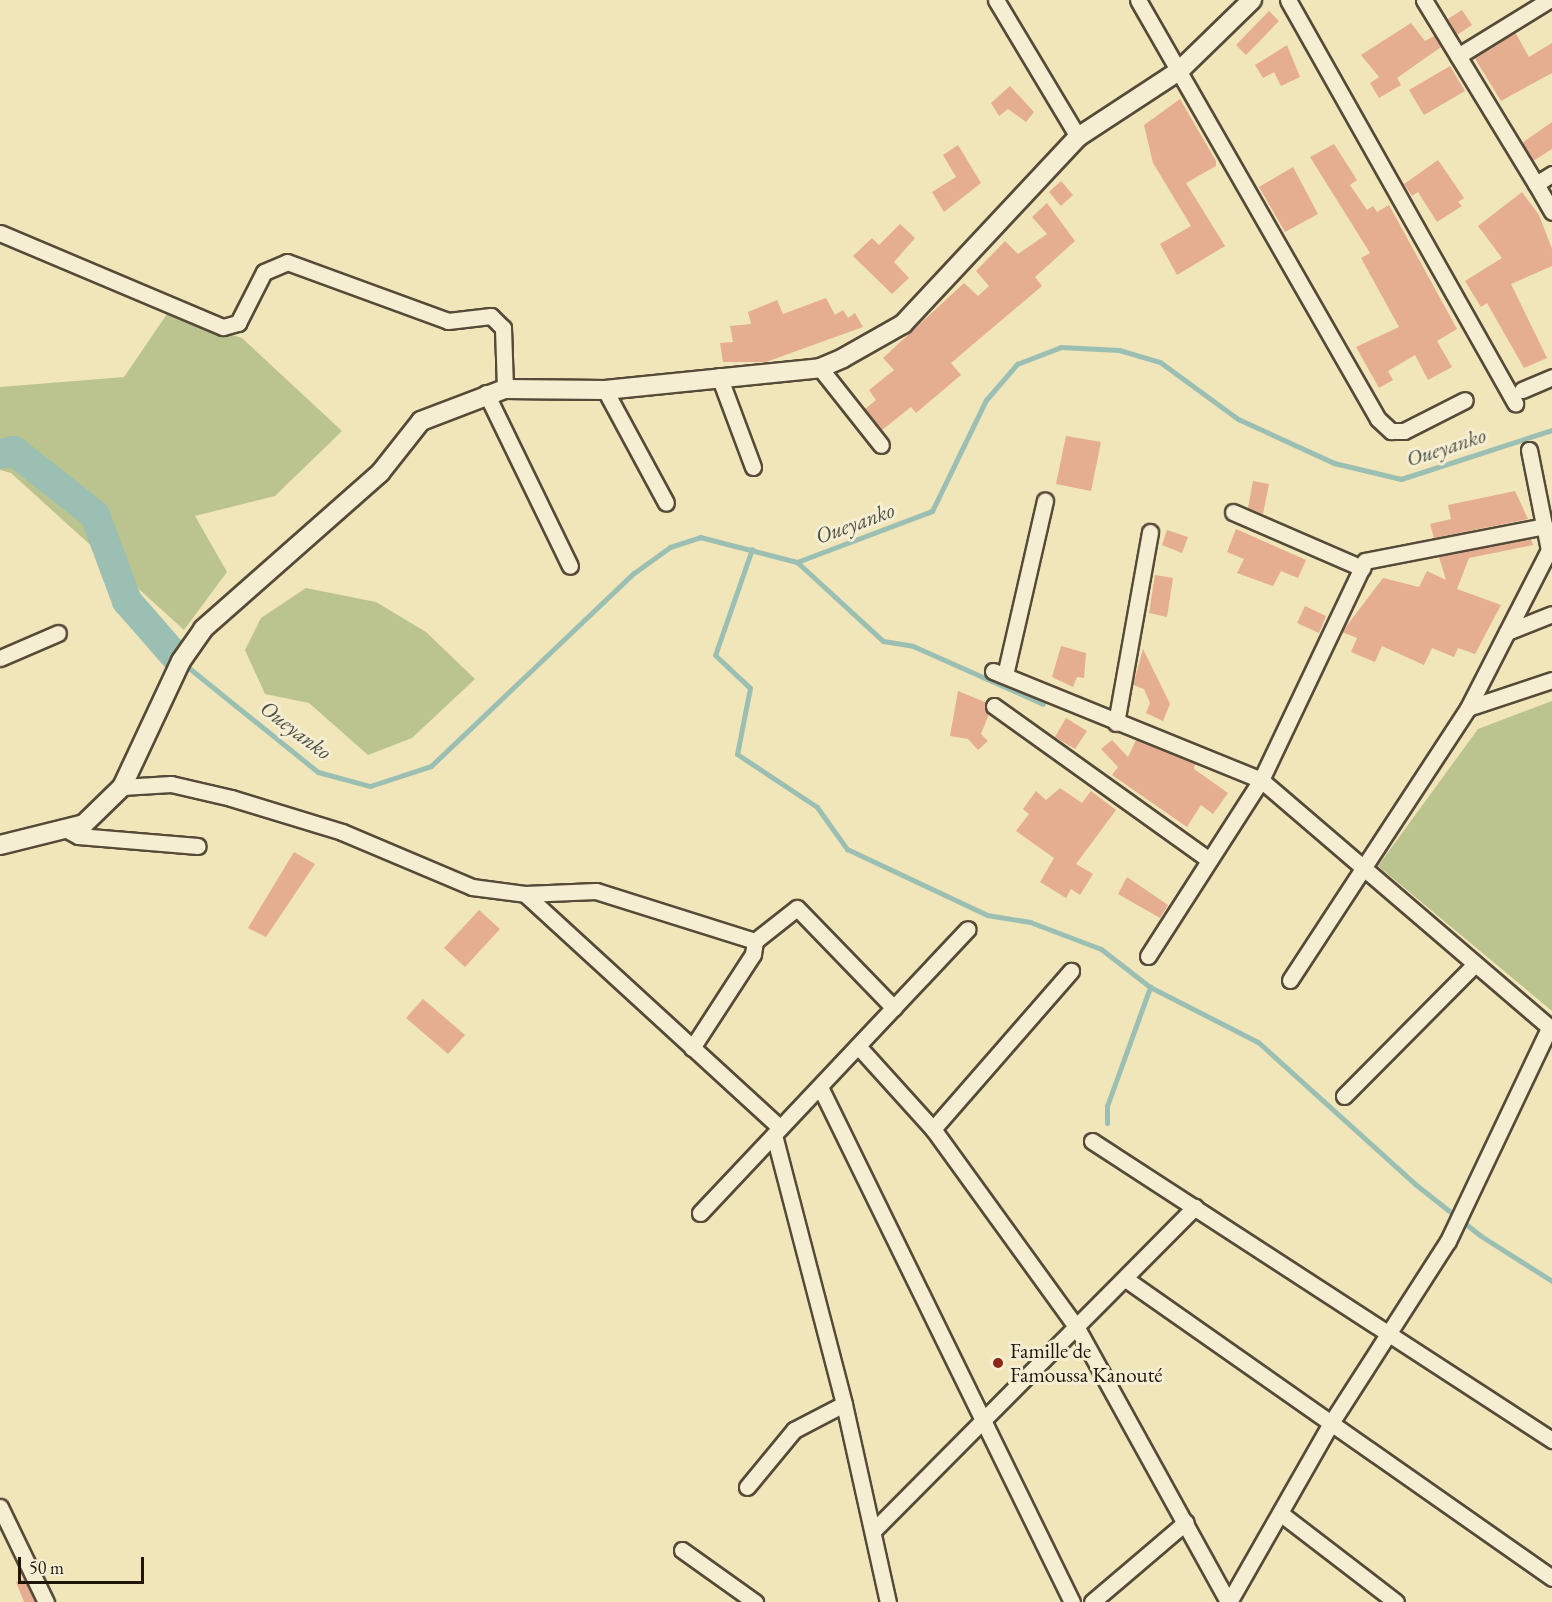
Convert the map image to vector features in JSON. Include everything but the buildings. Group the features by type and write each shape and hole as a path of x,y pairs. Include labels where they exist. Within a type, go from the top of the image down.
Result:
{"street":[{"path":"996,0 1078,137"},
{"path":"1138,0 1378,419 1391,431 1404,431 1465,400"},
{"path":"0,845 84,824 122,788 181,661 203,629 380,473 422,421 486,393 505,388 605,390 719,376 820,368 903,324 1078,137 1179,71 1252,0"},
{"path":"1288,0 1519,397 1552,377"},
{"path":"1424,0 1552,212"},
{"path":"1458,56 1549,0"},
{"path":"1536,184 1552,174"},
{"path":"0,234 223,327 238,323 264,272 287,262 448,321 491,316 503,328 505,388"},
{"path":"820,368 881,445"},
{"path":"719,376 753,467"},
{"path":"605,390 666,503"},
{"path":"486,393 570,566"},
{"path":"1290,980 1468,708 1549,550 1529,450"},
{"path":"1045,501 999,673 1116,723 1261,780 1551,1029 1448,1241 1331,1423 1228,1602"},
{"path":"1233,512 1362,567"},
{"path":"1148,956 1261,780 1365,561 1545,526"},
{"path":"1116,723 1150,532"},
{"path":"1507,632 1552,615"},
{"path":"0,658 58,633"},
{"path":"1468,708 1552,680"},
{"path":"994,706 1209,860"},
{"path":"122,788 171,784 231,798 342,832 472,887 525,894 596,891 755,941"},
{"path":"66,829 78,836 198,846"},
{"path":"525,894 693,1048 777,1131 875,1529 888,1602"},
{"path":"693,1048 753,954 755,941 797,908 894,1008"},
{"path":"700,1214 968,929"},
{"path":"1344,1096 1475,964"},
{"path":"933,1129 1071,971"},
{"path":"858,1046 933,1129 1077,1328 1186,1522 1228,1602"},
{"path":"820,1087 985,1417 1072,1602"},
{"path":"1092,1141 1552,1440"},
{"path":"875,1529 985,1417 1127,1280 1195,1207"},
{"path":"1127,1280 1552,1578"},
{"path":"747,1487 794,1430 844,1404"},
{"path":"0,1507 46,1602"},
{"path":"1280,1513 1396,1602"},
{"path":"1092,1602 1186,1522"},
{"path":"682,1550 755,1602"}],"green space":[{"path":"167,314 242,338 342,431 275,496 195,516 227,572 184,630 11,473 0,470 0,387 124,377"},
{"path":"306,588 376,602 426,632 475,679 412,738 368,755 309,703 265,694 245,650 261,618"},
{"path":"1552,701 1552,1011 1378,866 1478,729"}],"waterway":[{"name":"Oueyanko","path":"184,664 318,772 370,786 431,766 634,573 670,547 700,537 797,562 932,511 986,400 1017,364 1061,347 1119,350 1160,362 1238,419 1334,463 1401,479 1552,430"},
{"path":"0,454 14,451 95,515 127,601 175,656"},
{"path":"752,549 715,655 750,688 737,754 817,807 847,849 987,915 1030,922 1101,949 1150,987 1258,1042 1415,1184 1481,1236 1552,1281"},
{"path":"797,562 883,641 913,646 1043,704"},
{"path":"1107,1123 1107,1106 1150,987"}],"place":[{"name":"Famille de Famoussa Kanouté","path":"998,1363"}]}
